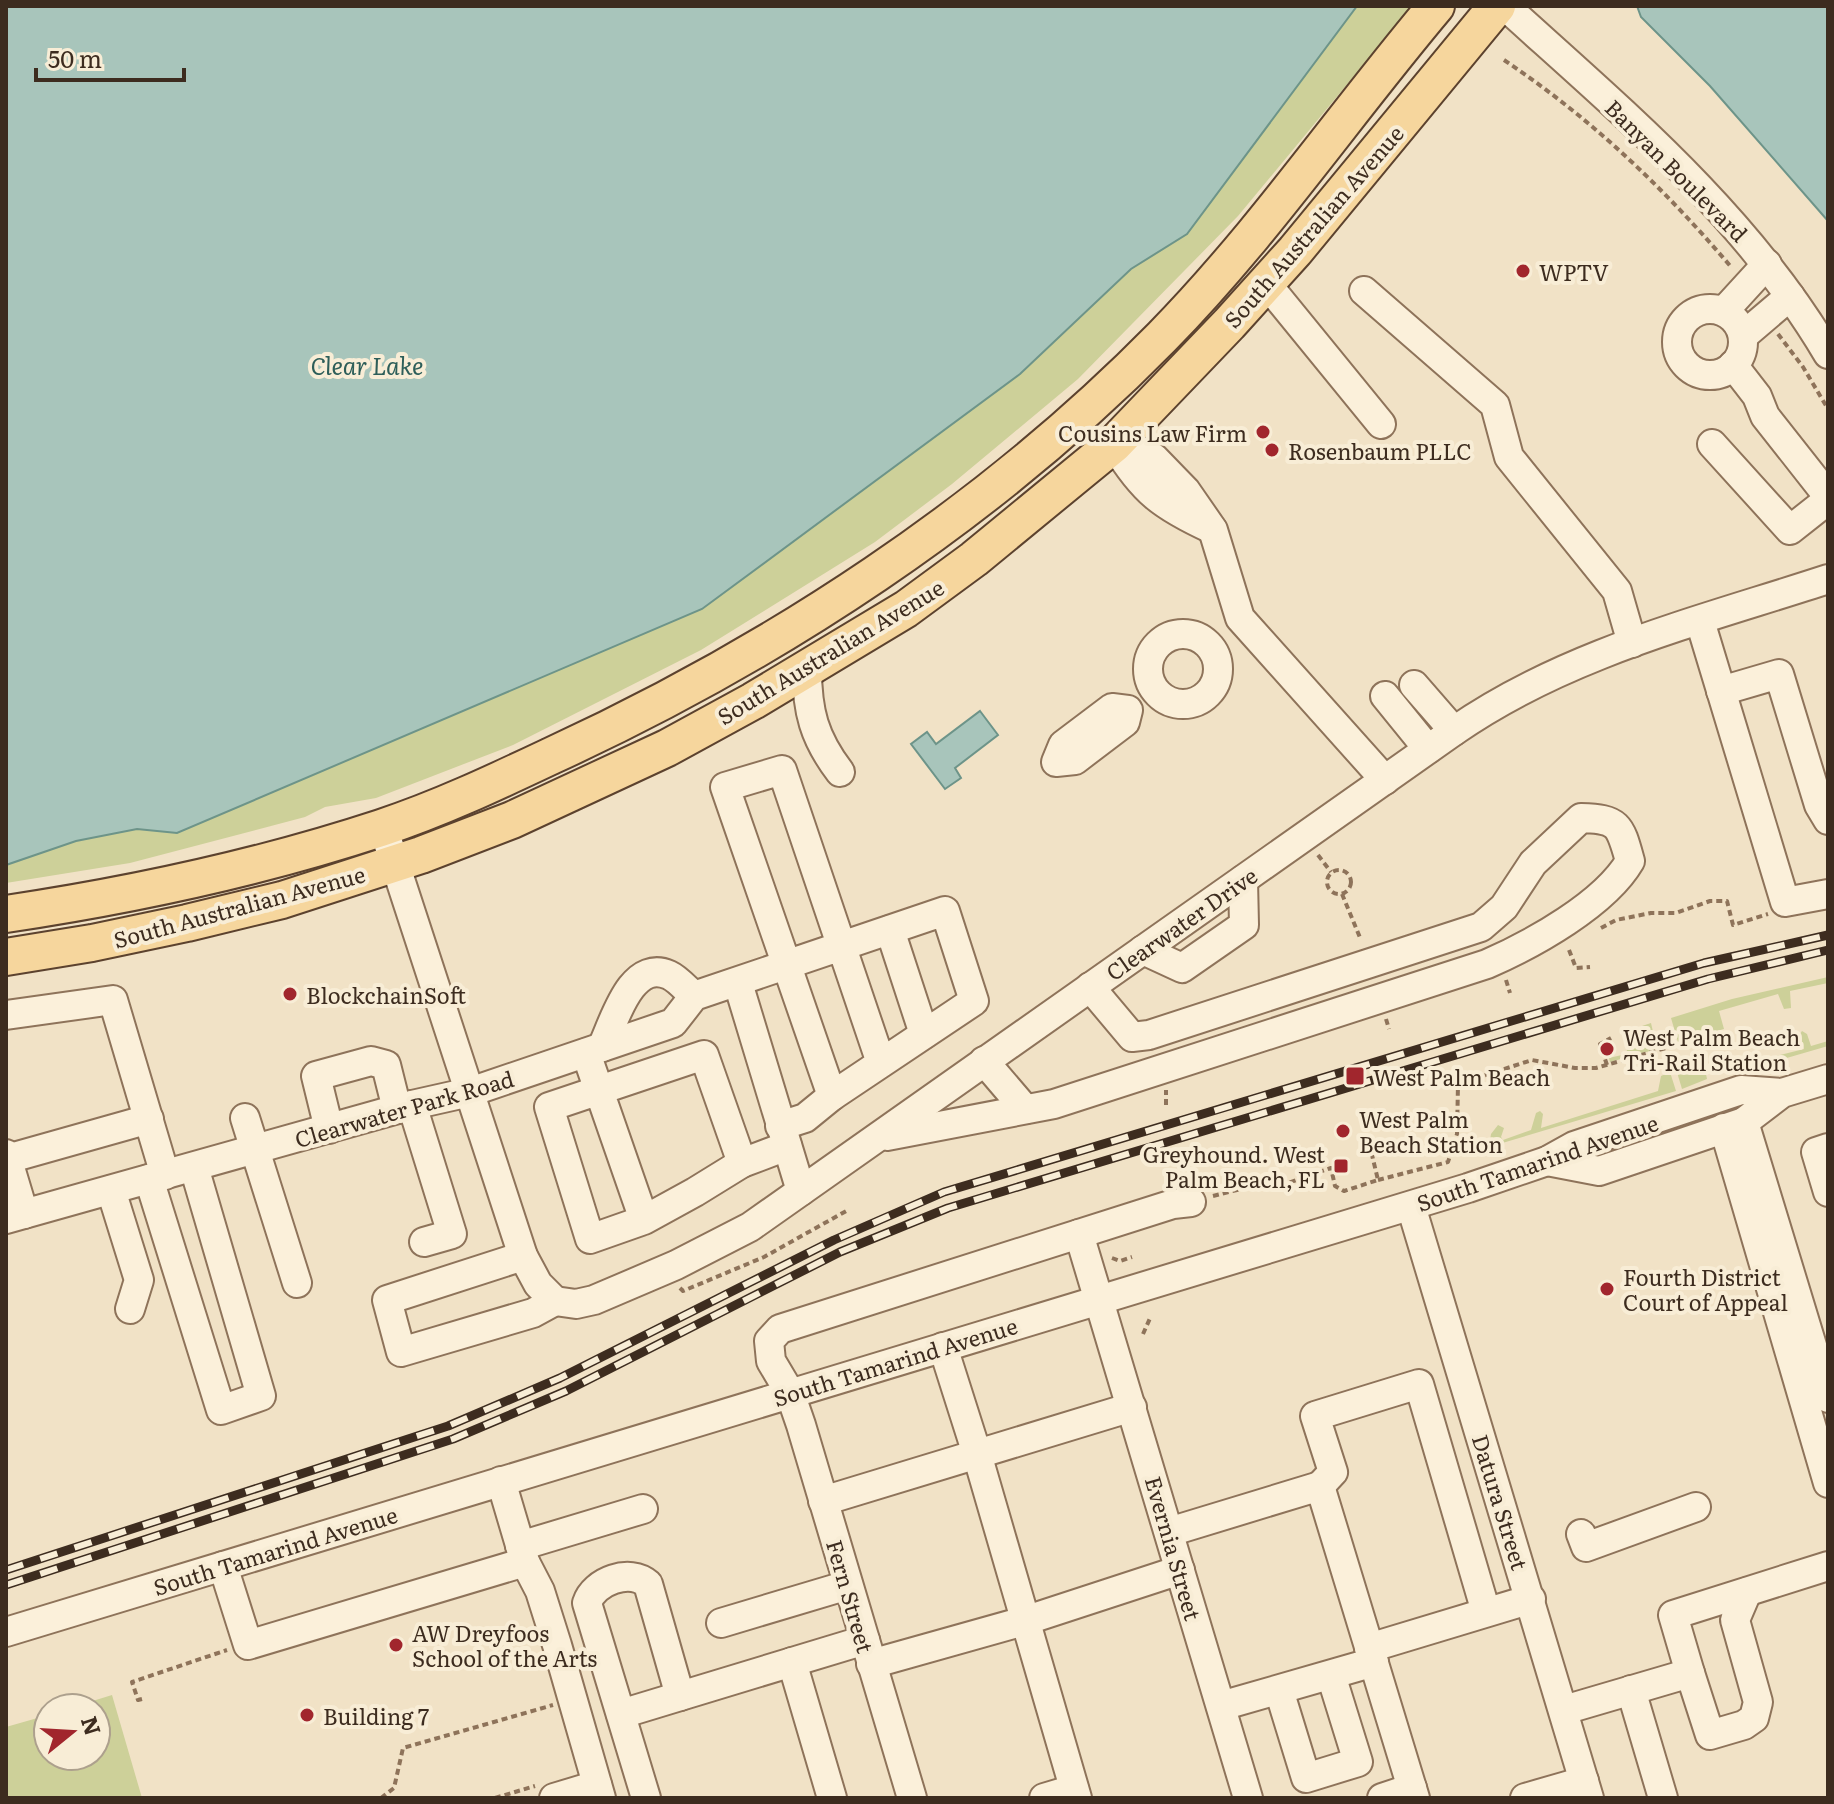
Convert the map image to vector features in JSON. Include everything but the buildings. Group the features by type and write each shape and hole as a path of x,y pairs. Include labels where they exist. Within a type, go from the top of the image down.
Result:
{"main road":[{"name":"South Australian Avenue","path":"6,914 95,901 190,881 285,857 383,827 465,795 604,732 749,652 847,591 991,492 1161,339 1223,272 1436,6"},
{"name":"South Australian Avenue","path":"6,957 92,943 282,900 394,865 512,820 679,741 807,669 934,590 1114,444 1266,283 1497,6"},
{"path":"1087,407 1114,444"}],"street":[{"name":"Banyan Boulevard","path":"1505,6 1666,152 1717,204 1767,264 1828,354"},
{"path":"1724,311 1767,264"},
{"path":"1266,283 1381,424"},
{"path":"1364,291 1495,405 1509,457 1617,591 1632,643"},
{"path":"1743,336 1790,296"},
{"path":"1713,308 1724,311 1739,326 1743,336 1740,357 1729,368 1714,375 1693,371 1684,363 1676,342 1683,321 1691,313 1713,308"},
{"path":"1712,444 1790,530 1828,498 1765,416 1760,415 1740,395 1729,368"},
{"path":"1114,444 1154,458 1186,491 1213,530 1240,618 1385,780"},
{"name":"Clearwater Drive","path":"555,1301 576,1304 594,1300 676,1265 750,1227 1428,749 1527,688 1566,668 1632,643 1828,579"},
{"path":"1700,621 1785,902 1828,894"},
{"path":"1213,651 1246,625"},
{"path":"1183,633 1195,635 1213,651 1218,673 1208,694 1188,704 1176,704 1156,693 1150,683 1148,660 1160,641 1183,633"},
{"path":"807,669 807,698 811,716 822,748 840,772"},
{"path":"1721,691 1779,674 1819,805 1828,820"},
{"path":"1414,685 1454,731"},
{"path":"1090,737 1125,722 1128,710 1156,693"},
{"path":"1385,696 1428,749"},
{"path":"832,1096 725,787 782,770 881,1063"},
{"path":"880,1137 1054,1104 1487,964 1522,949 1610,889 1630,861 1618,827 1607,819 1581,818 1533,863 1504,907 1481,927 1149,1035 1132,1037 1090,987"},
{"path":"383,827 523,1256 538,1284 555,1301 533,1313 401,1352 387,1300 523,1256"},
{"path":"644,1220 599,1090 594,1050 630,985 648,973 668,974 694,996 945,911 974,1001 832,1096 783,1136 742,1163 695,1192 644,1220 590,1239 549,1107 599,1090 704,1055 742,1163"},
{"path":"890,930 924,1034"},
{"path":"738,983 801,1191"},
{"name":"Clearwater Park Road","path":"15,1217 405,1107 470,1092 673,1023 694,996"},
{"path":"6,1015 113,1000 149,1119 157,1177 221,1410 261,1396 194,1167"},
{"path":"329,1129 308,1078 371,1061 386,1065 405,1107 452,1234 424,1242"},
{"path":"984,1061 1025,1109"},
{"path":"1547,1161 1599,1171 1734,1125 1782,1093 1828,1079"},
{"name":"South Tamarind Avenue","path":"6,1632 1411,1206 1547,1161 1574,1146 1741,1090 1782,1093"},
{"path":"1664,1149 1713,1112 1721,1097"},
{"path":"245,1118 297,1283"},
{"path":"15,1217 7,1156 149,1119"},
{"path":"1734,1125 1818,1324 1828,1398"},
{"path":"1734,1125 1828,1483"},
{"path":"1828,1148 1816,1152 1828,1192"},
{"path":"111,1190 139,1280 130,1309"},
{"name":"Fern Street","path":"912,1798 790,1393 771,1361 769,1341 780,1329 1173,1204 1191,1202"},
{"name":"Datura Street","path":"1411,1206 1586,1789"},
{"name":"Evernia Street","path":"1079,1234 1248,1798"},
{"path":"943,1347 1076,1794 1044,1798"},
{"path":"1169,1532 1320,1486 1333,1472 1315,1416 1419,1384 1486,1612"},
{"path":"823,1501 1132,1407"},
{"path":"501,1481 522,1554 545,1605 599,1792 554,1798"},
{"path":"1320,1486 1413,1793 1382,1798"},
{"path":"1581,1534 1586,1547 1696,1507"},
{"path":"223,1566 248,1645 522,1554 643,1509"},
{"path":"1747,1592 1735,1620 1758,1702 1754,1718 1744,1725 1710,1735 1673,1615 1828,1566"},
{"path":"621,1714 792,1662 868,1652 1024,1621 1180,1570"},
{"path":"646,1798 587,1603 590,1593 598,1585 633,1575 648,1584 680,1696"},
{"path":"721,1623 848,1585"},
{"path":"1221,1706 1331,1675 1371,1655 1486,1612 1531,1599"},
{"path":"792,1662 832,1798"},
{"path":"1564,1710 1690,1673"},
{"path":"1279,1690 1306,1778 1358,1762 1331,1675"},
{"path":"1631,1690 1663,1798"},
{"path":"1538,1796 1586,1789"}],"path":[{"path":"1504,60 1626,154 1732,267"},
{"path":"1773,326 1828,409"},
{"path":"1316,853 1331,872"},
{"path":"1343,869 1351,878 1349,889 1342,894 1334,893 1328,887 1327,879 1331,872 1343,869"},
{"path":"1342,894 1361,940"},
{"path":"1591,933 1616,920 1651,913 1676,913 1710,901 1727,901 1733,925 1779,911 1785,902"},
{"path":"1569,950 1576,970 1590,967"},
{"path":"1505,978 1510,993"},
{"path":"1607,1065 1598,1042 1611,1038"},
{"path":"1435,1081 1458,1084 1532,1060 1575,1068 1596,1068 1666,1048"},
{"path":"1530,1052 1532,1060"},
{"path":"1191,1202 1273,1181 1282,1185 1331,1168 1335,1186 1344,1191 1448,1162 1457,1134 1458,1084"},
{"path":"1372,1155 1378,1180"},
{"path":"678,1286 683,1291 764,1257 848,1210"},
{"path":"1143,1334 1151,1316"},
{"path":"142,1699 138,1700 132,1682 227,1651 223,1639 244,1632"},
{"path":"381,1798 394,1788 403,1748 557,1704"}],"green space":[{"path":"1357,6 1412,6 1238,216 1078,379 952,484 875,542 701,650 513,745 376,798 325,807 305,817 130,863 6,883 6,865 76,841 138,829 177,833 702,609 1020,374 1131,269 1187,234"},
{"path":"1828,977 1828,983 1790,991 1791,1008 1784,1009 1778,994 1719,1011 1724,1029 1678,1042 1671,1018 1732,999"},
{"path":"1651,1023 1657,1049 1610,1062 1609,1058 1626,1054 1627,1050 1635,1047 1630,1030"},
{"path":"1802,1031 1807,1034 1811,1046 1828,1041 1828,1046 1749,1069 1752,1062 1804,1049"},
{"path":"1696,1064 1705,1069 1707,1079 1682,1089 1676,1069"},
{"path":"1670,1072 1676,1091 1489,1147 1491,1134 1498,1125 1504,1128 1503,1140 1531,1130 1536,1113 1540,1111 1543,1114 1541,1128 1658,1091 1661,1076"},
{"path":"112,1695 142,1798 6,1798 6,1727 32,1720 32,1772 112,1772"}],"water":[{"name":"Clear Lake","path":"6,6 1357,6 1187,234 1131,269 1020,374 702,609 177,833 137,829 76,841 6,865"},
{"path":"1637,6 1828,6 1828,221 1710,86 1641,17"},
{"path":"980,711 998,735 955,768 961,778 945,789 911,744 927,732 936,744"}],"railway":[{"path":"6,1570 448,1426 560,1378 834,1240 944,1192 1704,963 1828,935"},
{"path":"6,1585 453,1439 566,1391 840,1252 948,1208 1708,979 1828,950"}],"place":[{"name":"WPTV","path":"1523,271"},
{"name":"Cousins Law Firm","path":"1263,432"},
{"name":"Rosenbaum PLLC","path":"1272,450"},
{"name":"BlockchainSoft","path":"290,994"},
{"name":"West Palm Beach Tri-Rail Station","path":"1607,1049"},
{"name":"West Palm Beach","path":"1355,1076"},
{"name":"West Palm Beach Station","path":"1343,1131"},
{"name":"Greyhound. West Palm Beach, FL","path":"1341,1166"},
{"name":"Fourth District Court of Appeal","path":"1607,1289"},
{"name":"AW Dreyfoos School of the Arts","path":"396,1645"},
{"name":"Building 7","path":"307,1715"}]}
